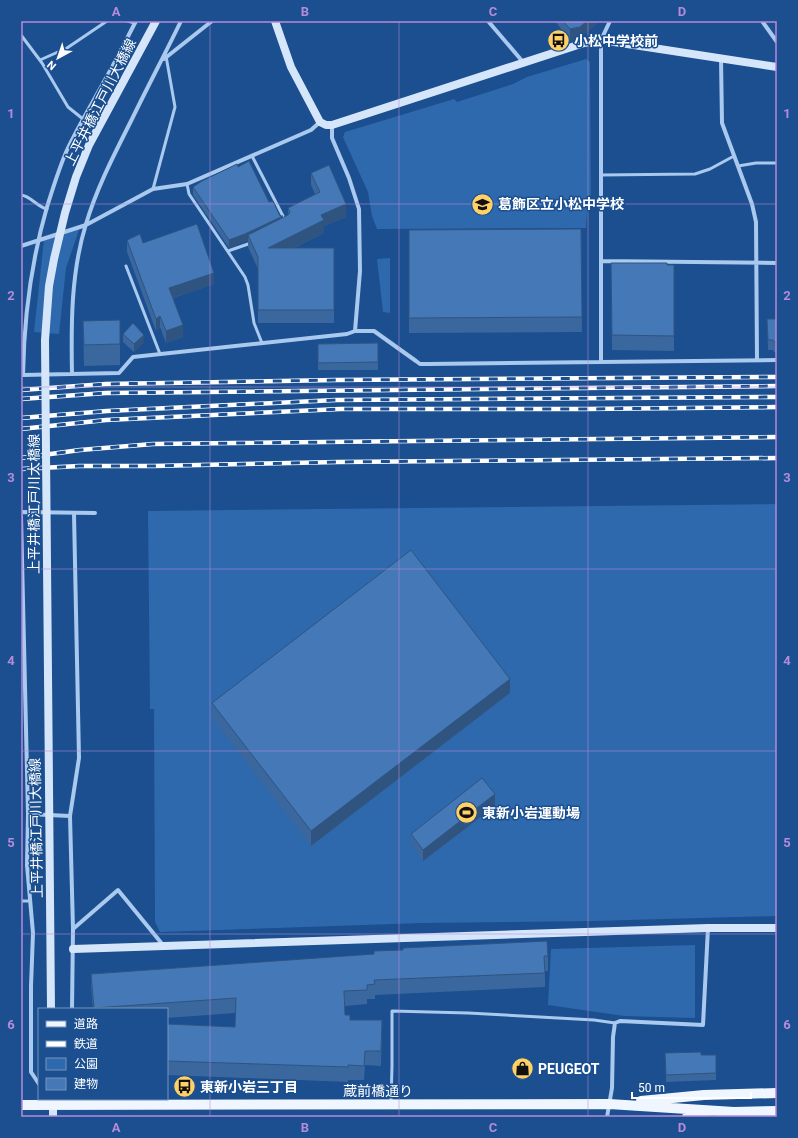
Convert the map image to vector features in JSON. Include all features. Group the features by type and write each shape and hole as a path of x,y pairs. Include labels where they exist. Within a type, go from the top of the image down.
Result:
{"main road":[{"path":"609,1104 704,1095 777,1093"},
{"name":"蔵前橋通り","path":"21,1105 53,1100 390,1105 609,1104 734,1112"},
{"name":"蔵前橋通り","path":"687,1117 734,1112 777,1111"}],"street":[{"name":"上平井橋江戸川大橋線","path":"51,1008 45,340 49,286 65,213 89,145 156,21"},
{"path":"72,374 71,324 76,274 86,225 111,160 181,21"},
{"path":"160,64 166,56 212,21"},
{"path":"275,21 291,67 320,122 326,126 523,62 584,43 601,40 777,67"},
{"path":"488,21 523,62"},
{"path":"601,361 601,40 610,21"},
{"path":"762,21 777,42"},
{"path":"135,22 107,77 83,119 58,171 38,240 31,274 26,309 23,375 119,374 134,357 347,334 354,331 374,331 416,361 424,364 777,360"},
{"path":"721,59 722,123 754,210 756,222 757,360"},
{"path":"21,246 86,225 153,189 187,184 311,130 320,122"},
{"path":"332,125 332,138 349,178 359,209 360,271 354,331"},
{"path":"601,261 777,263"},
{"path":"21,512 95,514"},
{"path":"72,1008 73,929 70,816 79,758 74,514"},
{"path":"21,516 28,814 27,865 33,933 31,986 31,1072 38,1082"},
{"path":"28,814 70,816"},
{"path":"21,866 27,865"},
{"path":"73,929 118,890 164,946"},
{"path":"73,949 708,928 777,928"},
{"path":"607,1117 612,1088 613,1037 615,1024 620,1021 703,1025 708,928"},
{"path":"53,1100 53,1117"}],"lane":[{"path":"40,60 67,48 107,21"},
{"path":"127,21 135,22"},
{"path":"21,35 40,60 68,107 83,119"},
{"path":"153,189 174,107 166,56"},
{"path":"252,156 287,225"},
{"path":"601,175 695,174 710,169 734,156"},
{"path":"738,166 756,163 777,163"},
{"path":"187,184 189,194 245,277 248,285 254,323 262,343"},
{"path":"21,195 26,196 42,208 47,209"},
{"path":"228,251 253,242"},
{"path":"126,266 160,354"},
{"path":"21,901 30,901"},
{"path":"390,1105 392,1011 594,1020 615,1024"}],"green space":[{"path":"586,59 590,62 591,211 587,211 586,228 377,229 372,216 368,192 343,137 345,132 454,99 457,102 513,84 527,77"},
{"path":"80,227 66,268 59,334 34,332 44,240"},
{"path":"390,258 390,313 383,312 377,259"},
{"name":"東新小岩運動場","path":"777,504 777,916 592,921 422,923 160,932 155,922 154,709 150,709 148,511"},
{"path":"695,945 695,1018 624,1016 548,1005 551,949"}],"building":[{"path":"563,21 587,21 580,27 570,29"},
{"path":"249,161 269,202 273,201 280,216 283,216 229,240 193,187 237,164 238,167"},
{"path":"329,165 346,204 321,215 324,220 268,248 334,248 334,310 258,310 258,257 248,235 288,215 290,212 288,208 320,192 311,173"},
{"path":"197,224 214,273 169,288 183,325 166,331 160,316 156,319 127,240 140,234 143,243"},
{"path":"581,229 582,317 409,318 409,230"},
{"path":"611,263 667,263 667,265 674,265 674,336 612,335"},
{"path":"767,319 777,319 777,342 768,340"},
{"path":"120,320 120,344 84,345 83,321"},
{"path":"133,323 144,335 134,344 123,334"},
{"path":"378,343 378,362 318,363 318,344"},
{"path":"411,550 510,679 311,831 212,703"},
{"path":"482,778 495,794 423,850 411,834"},
{"path":"547,941 548,956 544,956 545,973 374,980 375,984 367,985 367,990 344,991 345,1015 350,1015 350,1020 382,1020 381,1051 365,1051 364,1066 348,1065 348,1067 168,1061 168,1024 235,1027 236,998 94,1008 91,974 374,954 374,951 403,950 403,948"},
{"path":"701,1052 701,1055 716,1055 716,1073 666,1075 665,1053"}],"railway":[{"path":"21,390 106,384 336,380 777,377"},
{"path":"21,399 106,393 777,386"},
{"path":"21,418 107,411 336,400 777,397"},
{"path":"21,429 106,420 340,409 777,407"},
{"path":"21,458 80,450 153,444 777,437"},
{"path":"21,469 79,466 338,462 777,458"}],"place":[{"name":"小松中学校前","path":"558,41"},
{"name":"葛飾区立小松中学校","path":"483,204"},
{"name":"東新小岩運動場","path":"466,813"},
{"name":"PEUGEOT","path":"523,1069"},
{"name":"東新小岩三丁目","path":"185,1087"}]}
